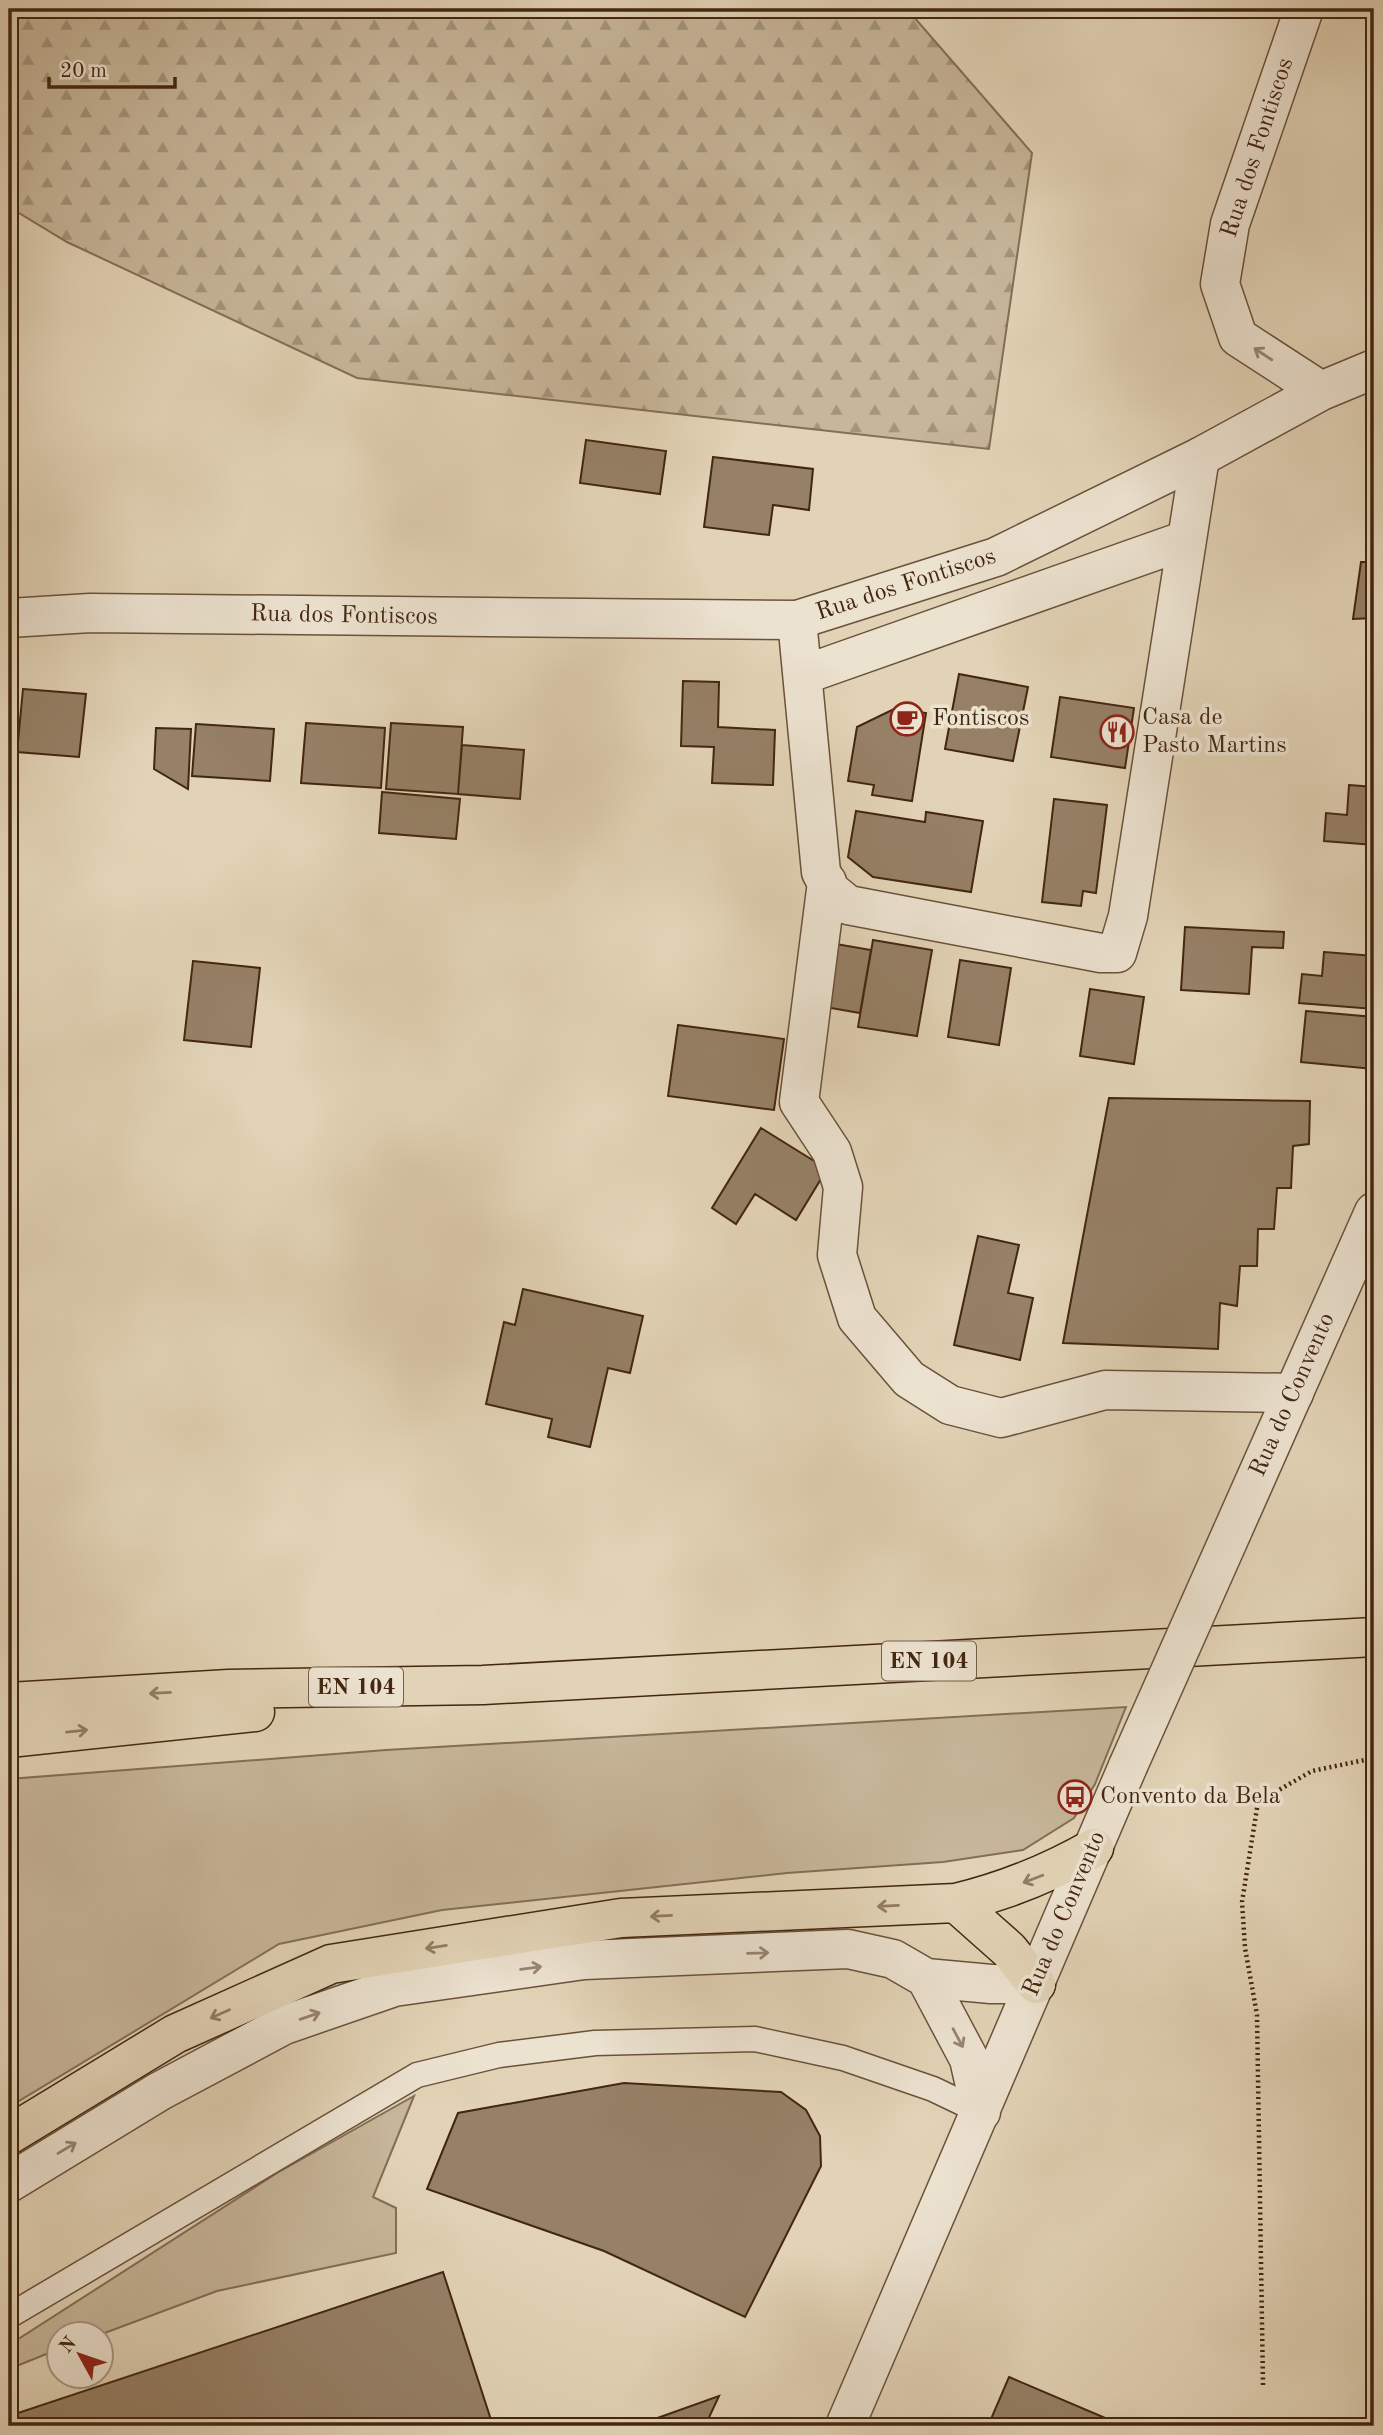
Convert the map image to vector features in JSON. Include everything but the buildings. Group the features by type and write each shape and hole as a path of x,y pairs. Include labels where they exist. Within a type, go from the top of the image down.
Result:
{"main road":[{"name":"EN 104","path":"9,1702 229,1689 484,1685 1374,1637"},
{"name":"EN 104","path":"9,1738 484,1685"},
{"path":"9,2134 175,2034 331,1964 621,1918 956,1903 996,1893 1055,1870 1094,1848"},
{"path":"956,1903 1009,1950 1036,1984"}],"street":[{"name":"Rua dos Fontiscos","path":"9,618 90,613 797,620 996,557 1200,457 1321,391 1238,337 1220,284 1230,224 1304,9"},
{"path":"1321,391 1374,369"},
{"path":"797,620 821,872 831,891 848,905 1101,953 1117,953 1128,916 1200,457"},
{"path":"803,675 1186,540"},
{"path":"827,882 799,1102 832,1152 843,1187 837,1255 857,1318 909,1379 950,1405 1001,1418 1105,1390 1294,1393"},
{"name":"Rua do Convento","path":"845,2426 982,2112 1128,1766 1374,1212"},
{"path":"9,2183 160,2091 284,2025 394,1987 584,1961 848,1949 892,1959 926,1978 992,1984 1036,1984"},
{"path":"926,1978 969,2059 982,2112"}],"lane":[{"path":"9,2316 417,2075 499,2055 595,2043 755,2039 843,2058 933,2089 982,2112"}],"path":[{"path":"1263,2385 1257,2015 1245,1948 1242,1902 1258,1802 1312,1770 1374,1758"}],"green space":[{"path":"9,9 907,9 1032,153 989,449 357,378 67,242 9,207"},
{"path":"1126,1707 1095,1784 1074,1818 1023,1850 943,1862 787,1873 442,1910 279,1944 9,2107 9,1779 386,1750"},
{"path":"414,2096 373,2197 396,2208 396,2253 217,2291 116,2329 116,2320 48,2320 277,2173"},
{"path":"46,2321 46,2354 9,2369 9,2345"}],"place":[{"name":"Fontiscos","path":"907,719"},
{"name":"Casa de Pasto Martins","path":"1117,732"},
{"name":"Convento da Bela","path":"1075,1797"}]}
